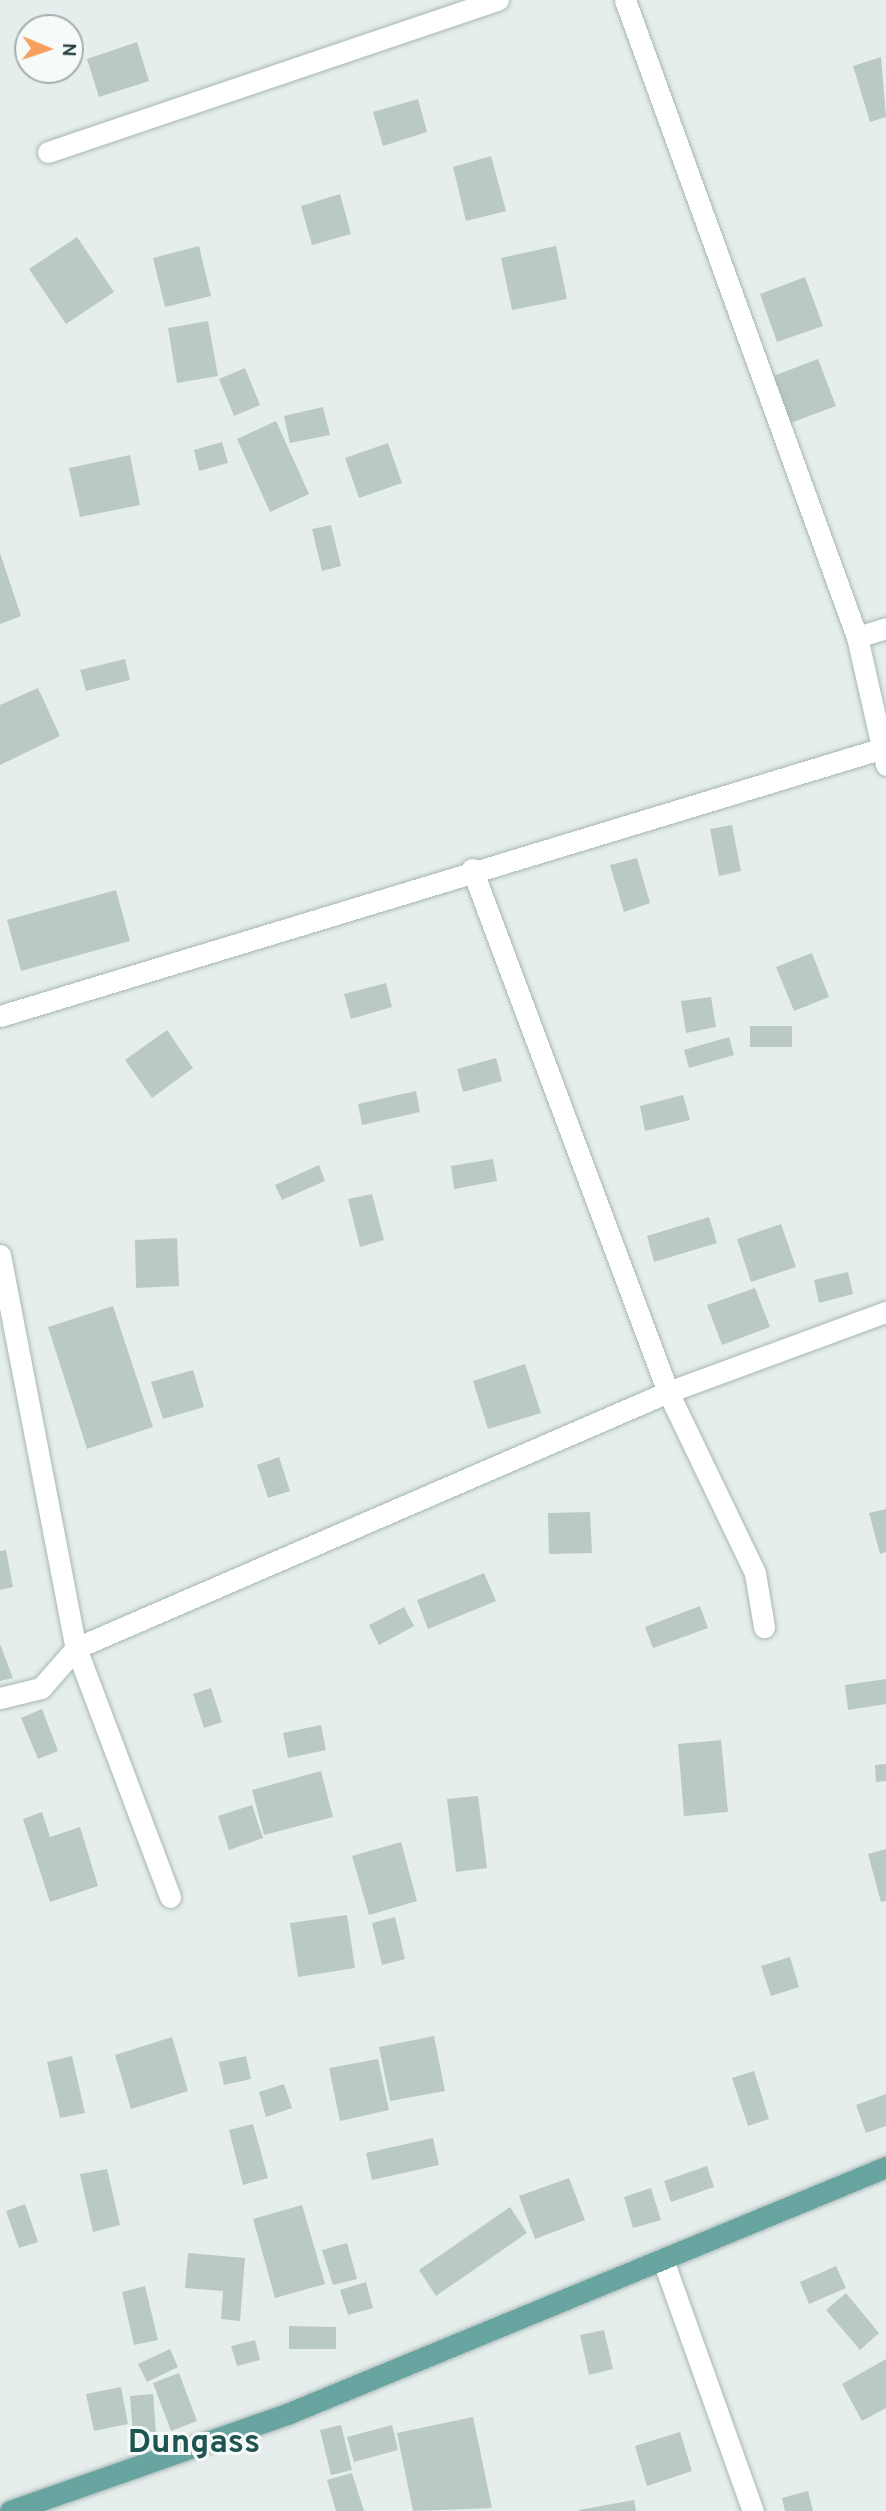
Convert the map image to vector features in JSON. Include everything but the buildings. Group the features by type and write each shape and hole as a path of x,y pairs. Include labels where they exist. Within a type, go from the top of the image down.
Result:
{"main road":[{"path":"10,2511 287,2414 886,2167"}],"street":[{"path":"48,152 498,0"},
{"path":"0,1016 472,869 883,757 857,637 625,0"},
{"path":"857,637 886,628"},
{"path":"472,869 668,1392 755,1573 764,1627"},
{"path":"0,1255 76,1648 170,1896"},
{"path":"0,1698 41,1688 76,1648 668,1392 886,1312"},
{"path":"663,2260 753,2511"}],"district":[{"name":"Dungass","path":"194,2445"}]}
